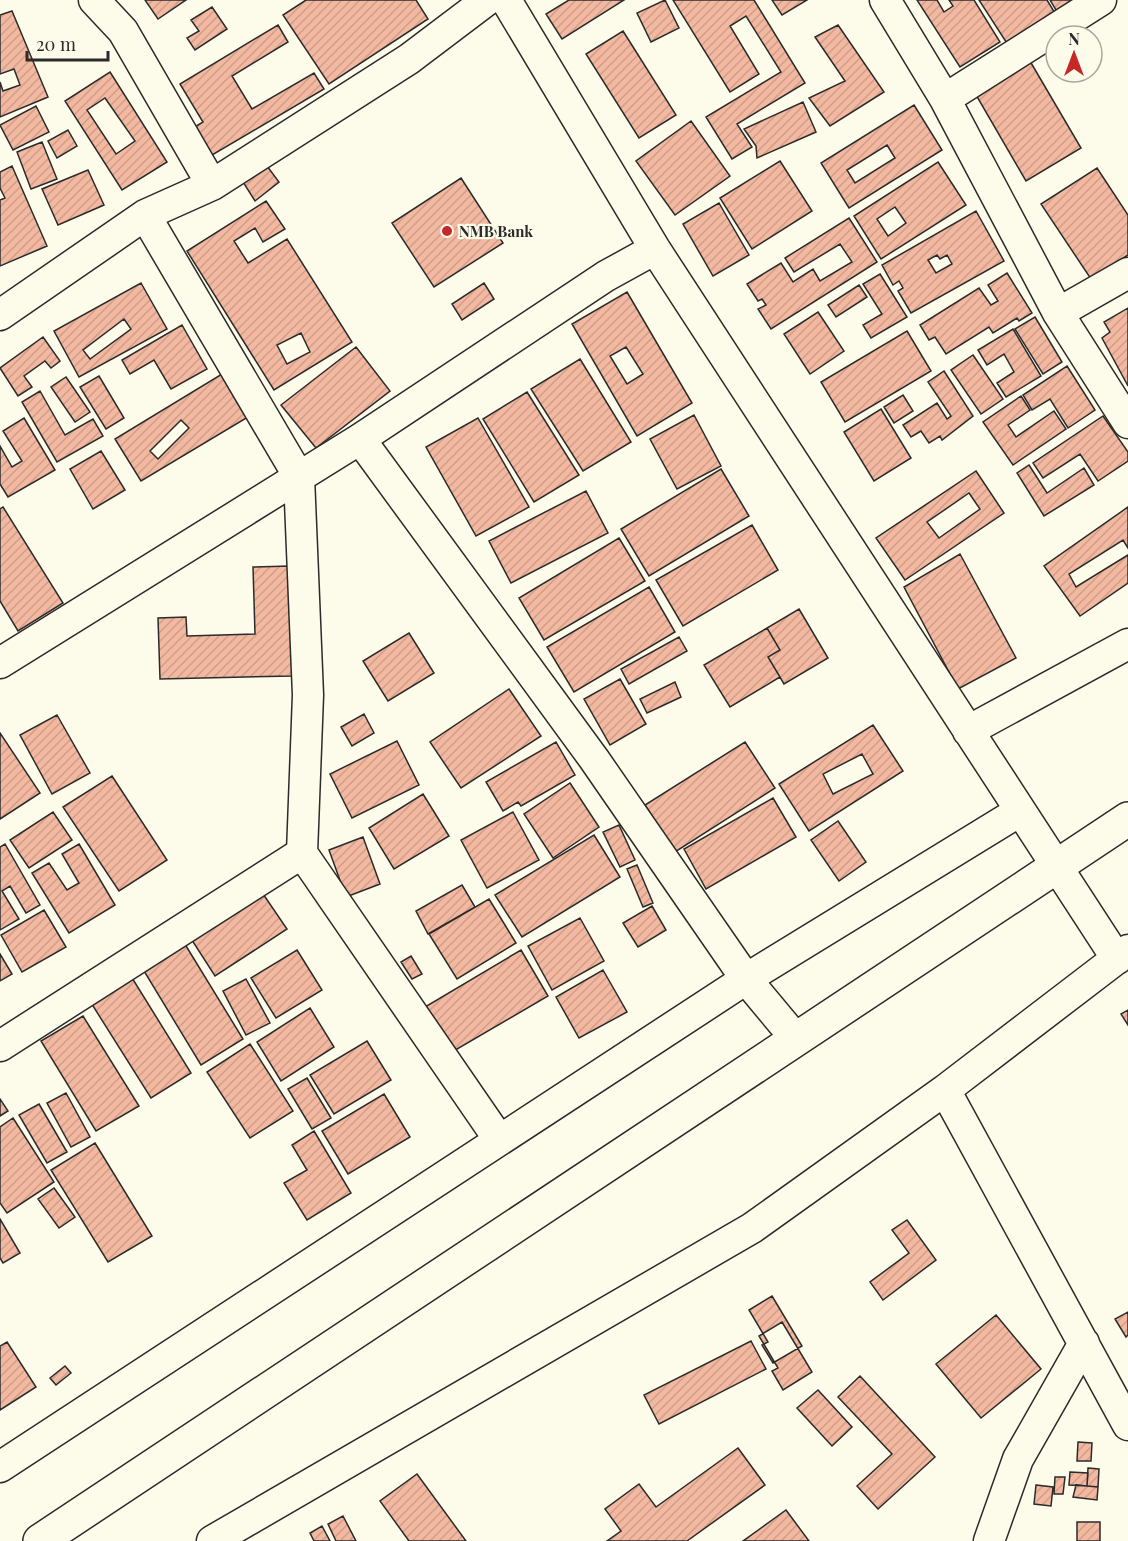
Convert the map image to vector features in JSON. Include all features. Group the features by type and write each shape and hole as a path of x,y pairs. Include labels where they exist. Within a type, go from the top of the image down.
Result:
{"main road":[{"path":"40,1541 1128,819"}],"street":[{"path":"94,0 123,31 212,185"},
{"path":"0,315 145,215 212,185 409,59 487,0"},
{"path":"212,1541 752,1228 945,1090 1123,954 1057,866 1020,811 655,249 506,0"},
{"path":"885,0 945,99 1058,313 1128,423"},
{"path":"945,99 1101,0"},
{"path":"145,215 299,477 308,695 302,853 498,1138"},
{"path":"0,663 360,439 606,276 655,249"},
{"path":"1058,313 1128,273"},
{"path":"360,439 594,759 746,979 796,1039"},
{"path":"968,731 1128,644"},
{"path":"0,1467 498,1138 746,979 1020,811"},
{"path":"0,1046 302,853"},
{"path":"945,1090 1128,1425"},
{"path":"989,1541 1018,1459 1084,1342"}],"building":[{"path":"145,0 186,0 158,19"},
{"path":"306,0 416,0 428,19 329,84 283,15"},
{"path":"569,0 624,0 562,39 546,14"},
{"path":"665,0 679,28 651,42 637,13"},
{"path":"673,0 754,0 805,83 737,124 752,147 732,159 706,117 781,72 746,16 730,26 759,74 730,92"},
{"path":"772,0 807,0 782,15"},
{"path":"917,0 937,0 944,12 953,6 949,0 974,0 1000,42 960,67"},
{"path":"979,0 1047,0 1058,18 1044,24 1044,27 1010,48"},
{"path":"1050,0 1084,0 1059,15"},
{"path":"212,7 227,29 195,50 187,38 199,31 191,20"},
{"path":"12,11 48,97 0,117 0,82 3,91 20,85 14,69 0,74 0,15"},
{"path":"278,25 288,42 232,76 252,109 314,73 324,89 207,158 190,130 203,122 180,84"},
{"path":"838,25 884,92 830,126 809,98 845,81 815,37"},
{"path":"623,31 676,115 639,138 586,54"},
{"path":"1027,56 1081,148 1026,181 972,88"},
{"path":"110,72 167,162 122,190 65,101","holes":["105,98 135,141 116,154 87,110"]},
{"path":"803,102 816,132 757,158 756,146 744,129"},
{"path":"914,105 942,150 849,208 821,163","holes":["887,145 895,158 855,183 847,170"]},
{"path":"36,106 49,132 13,150 0,125"},
{"path":"691,121 730,176 675,215 636,161"},
{"path":"68,130 77,146 57,158 48,141"},
{"path":"42,142 57,179 31,189 17,152"},
{"path":"780,161 812,211 752,249 720,198"},
{"path":"938,162 966,205 881,259 854,216","holes":["895,207 906,223 888,236 877,219"]},
{"path":"12,166 47,246 0,266 0,200 5,198 0,188 0,172"},
{"path":"267,166 279,182 255,201 243,182"},
{"path":"1097,168 1128,215 1128,255 1091,279 1041,204"},
{"path":"88,170 104,205 58,225 42,189"},
{"path":"461,178 503,243 434,287 392,223"},
{"path":"266,201 285,229 263,242 255,228 234,241 248,263 287,239 352,342 274,390 187,251","holes":["301,333 310,352 287,364 277,345"]},
{"path":"719,203 749,255 713,276 683,224"},
{"path":"976,211 1004,261 911,313 898,291 903,288 899,281 893,285 882,265","holes":["937,255 940,259 947,255 952,264 936,273 928,260"]},
{"path":"849,218 877,262 771,329 758,309 766,305 762,299 758,301 747,284 781,263 793,282 813,269 820,281 852,262 840,244 794,272 785,258"},
{"path":"1007,273 1032,313 1019,321 1017,318 993,333 989,327 946,354 935,337 929,340 920,325 979,288 991,305 998,301 988,285"},
{"path":"880,274 907,317 871,338 863,325 882,314 863,284"},
{"path":"141,283 167,329 79,377 54,331","holes":["124,319 131,329 90,359 83,350"]},
{"path":"484,283 494,299 462,320 452,304"},
{"path":"859,285 867,297 836,317 828,305"},
{"path":"627,292 692,403 637,436 572,324","holes":["626,347 643,374 627,384 610,356"]},
{"path":"1128,308 1128,386 1102,338 1110,332 1104,322"},
{"path":"818,312 844,351 810,374 784,334"},
{"path":"1035,317 1062,362 1043,374 1015,329"},
{"path":"182,325 207,369 171,389 154,360 130,374 122,360"},
{"path":"1013,329 1041,376 1006,397 997,383 1014,372 1004,354 987,365 978,350"},
{"path":"907,331 931,371 845,422 821,382"},
{"path":"43,337 60,361 51,368 45,361 24,376 32,387 18,396 0,368"},
{"path":"356,347 390,391 316,448 281,405"},
{"path":"973,355 1003,399 981,414 951,370"},
{"path":"580,359 631,442 583,471 531,389"},
{"path":"1067,366 1095,410 1068,428 1050,399 1032,410 1023,395"},
{"path":"944,371 973,416 942,440 940,436 929,443 921,431 911,437 903,425 937,403 947,419 951,416 928,382"},
{"path":"222,374 248,417 141,481 115,439","holes":["181,420 189,428 158,459 150,451"]},
{"path":"99,376 124,418 106,429 80,387"},
{"path":"66,377 90,412 75,422 51,387"},
{"path":"40,391 65,435 93,419 103,436 57,462 22,402"},
{"path":"527,392 579,475 534,502 483,419"},
{"path":"903,395 913,411 894,423 884,407"},
{"path":"1021,396 1030,410 1008,425 1016,437 1054,411 1066,429 1013,465 983,422"},
{"path":"881,409 911,458 874,481 844,432"},
{"path":"694,415 721,466 677,489 650,439"},
{"path":"1103,416 1128,452 1128,461 1098,481 1080,454 1043,478 1033,463"},
{"path":"24,418 55,470 8,497 0,484 0,446 12,467 22,461 3,431"},
{"path":"478,418 529,507 476,536 426,447"},
{"path":"101,451 125,490 93,509 70,469"},
{"path":"1029,465 1047,493 1084,468 1094,485 1044,516 1017,473"},
{"path":"721,469 749,516 649,576 621,529"},
{"path":"976,471 1004,513 905,580 876,538","holes":["969,493 980,509 939,538 927,522"]},
{"path":"586,491 608,533 511,583 489,541"},
{"path":"3,507 63,603 18,631 0,601 0,509"},
{"path":"1128,507 1128,548 1123,540 1069,574 1076,587 1128,555 1128,583 1080,616 1044,566"},
{"path":"752,525 778,570 683,626 656,580"},
{"path":"619,538 645,581 544,640 519,598"},
{"path":"960,554 1016,658 958,689 904,587"},
{"path":"290,566 292,676 160,679 158,618 186,617 187,636 255,634 253,567"},
{"path":"649,587 675,632 574,692 547,647"},
{"path":"799,609 828,658 784,684 768,657 780,650 767,628"},
{"path":"767,628 780,650 768,657 780,677 730,707 704,665"},
{"path":"409,633 434,673 388,701 363,661"},
{"path":"679,637 687,651 629,684 621,669"},
{"path":"620,679 646,724 610,745 584,699"},
{"path":"675,682 681,697 647,713 640,699"},
{"path":"509,689 541,736 461,788 430,742"},
{"path":"364,714 374,733 352,746 341,727"},
{"path":"57,715 90,773 52,794 20,735"},
{"path":"873,725 903,771 809,831 779,784","holes":["862,754 873,774 833,794 823,774"]},
{"path":"0,733 40,793 0,819"},
{"path":"397,741 419,785 352,818 330,774"},
{"path":"556,742 575,775 521,806 518,802 503,811 486,782"},
{"path":"745,742 775,788 675,852 645,805"},
{"path":"112,776 167,860 119,891 63,807"},
{"path":"570,783 599,827 553,858 524,814"},
{"path":"423,794 449,836 394,869 369,828"},
{"path":"773,798 796,837 706,889 684,849"},
{"path":"53,812 72,840 29,868 10,840"},
{"path":"513,812 539,860 487,888 461,840"},
{"path":"838,821 866,862 839,881 811,840"},
{"path":"619,825 635,860 620,867 603,832"},
{"path":"594,835 620,877 522,937 495,895"},
{"path":"363,837 380,884 346,897 329,850"},
{"path":"5,844 40,905 26,913 10,886 2,891 19,919 0,930 0,847"},
{"path":"79,844 115,905 69,933 32,873 49,863 67,890 79,883 62,854"},
{"path":"637,865 653,903 643,907 627,869"},
{"path":"462,885 475,907 428,934 416,911"},
{"path":"259,888 287,929 215,976 188,934"},
{"path":"489,899 516,943 457,979 429,934"},
{"path":"652,906 666,930 638,947 623,923"},
{"path":"44,910 66,947 22,972 1,935"},
{"path":"580,918 604,961 552,990 528,946"},
{"path":"183,941 243,1039 201,1065 141,966"},
{"path":"297,950 322,990 276,1018 251,978"},
{"path":"521,950 548,996 452,1052 425,1007"},
{"path":"0,954 12,974 0,981"},
{"path":"411,956 422,974 412,979 401,962"},
{"path":"603,970 627,1012 579,1038 556,997"},
{"path":"129,973 191,1073 151,1098 88,998"},
{"path":"246,979 270,1023 246,1035 223,991"},
{"path":"310,1008 334,1047 281,1081 257,1042"},
{"path":"1128,1010 1128,1025 1121,1014"},
{"path":"83,1016 139,1106 96,1131 41,1041"},
{"path":"367,1041 391,1080 334,1114 310,1075"},
{"path":"250,1044 293,1111 250,1138 207,1072"},
{"path":"307,1078 331,1118 312,1129 288,1089"},
{"path":"66,1093 90,1137 71,1147 47,1103"},
{"path":"384,1094 410,1137 348,1174 322,1131"},
{"path":"0,1099 8,1111 0,1116"},
{"path":"39,1104 67,1152 47,1163 19,1115"},
{"path":"13,1118 54,1182 7,1213 0,1203 0,1127"},
{"path":"314,1131 351,1193 307,1220 284,1183 307,1170 292,1145"},
{"path":"95,1143 152,1236 108,1262 51,1170"},
{"path":"54,1188 75,1217 59,1228 38,1199"},
{"path":"0,1219 20,1253 3,1263 0,1258"},
{"path":"907,1220 936,1260 883,1300 870,1282 909,1253 892,1230"},
{"path":"772,1296 802,1346 773,1363 762,1345 768,1342 749,1310"},
{"path":"1128,1312 1128,1335 1126,1337 1115,1319"},
{"path":"996,1315 1041,1369 981,1418 936,1364"},
{"path":"782,1322 812,1372 783,1390 772,1371 778,1368 759,1336"},
{"path":"751,1341 766,1369 659,1424 644,1395"},
{"path":"7,1342 36,1387 0,1410 0,1346"},
{"path":"65,1366 71,1373 56,1385 50,1378"},
{"path":"860,1376 935,1457 878,1509 857,1486 892,1454 838,1397"},
{"path":"818,1390 852,1427 832,1446 797,1408"},
{"path":"1078,1442 1092,1443 1091,1461 1077,1461"},
{"path":"738,1448 765,1485 687,1541 607,1541 621,1531 605,1509 639,1484 656,1507"},
{"path":"1088,1468 1099,1469 1098,1487 1087,1486"},
{"path":"1070,1472 1088,1473 1087,1486 1069,1485"},
{"path":"417,1474 466,1541 409,1541 380,1501"},
{"path":"1055,1477 1065,1477 1063,1494 1054,1494"},
{"path":"1036,1485 1053,1487 1051,1506 1034,1504"},
{"path":"1076,1485 1098,1487 1097,1500 1073,1497"},
{"path":"786,1510 809,1541 743,1541"},
{"path":"343,1516 356,1541 336,1541 328,1524"},
{"path":"1077,1522 1100,1522 1100,1541 1077,1541"},
{"path":"322,1526 330,1541 314,1541 310,1533"}],"place":[{"name":"NMB Bank","path":"447,231"}]}
